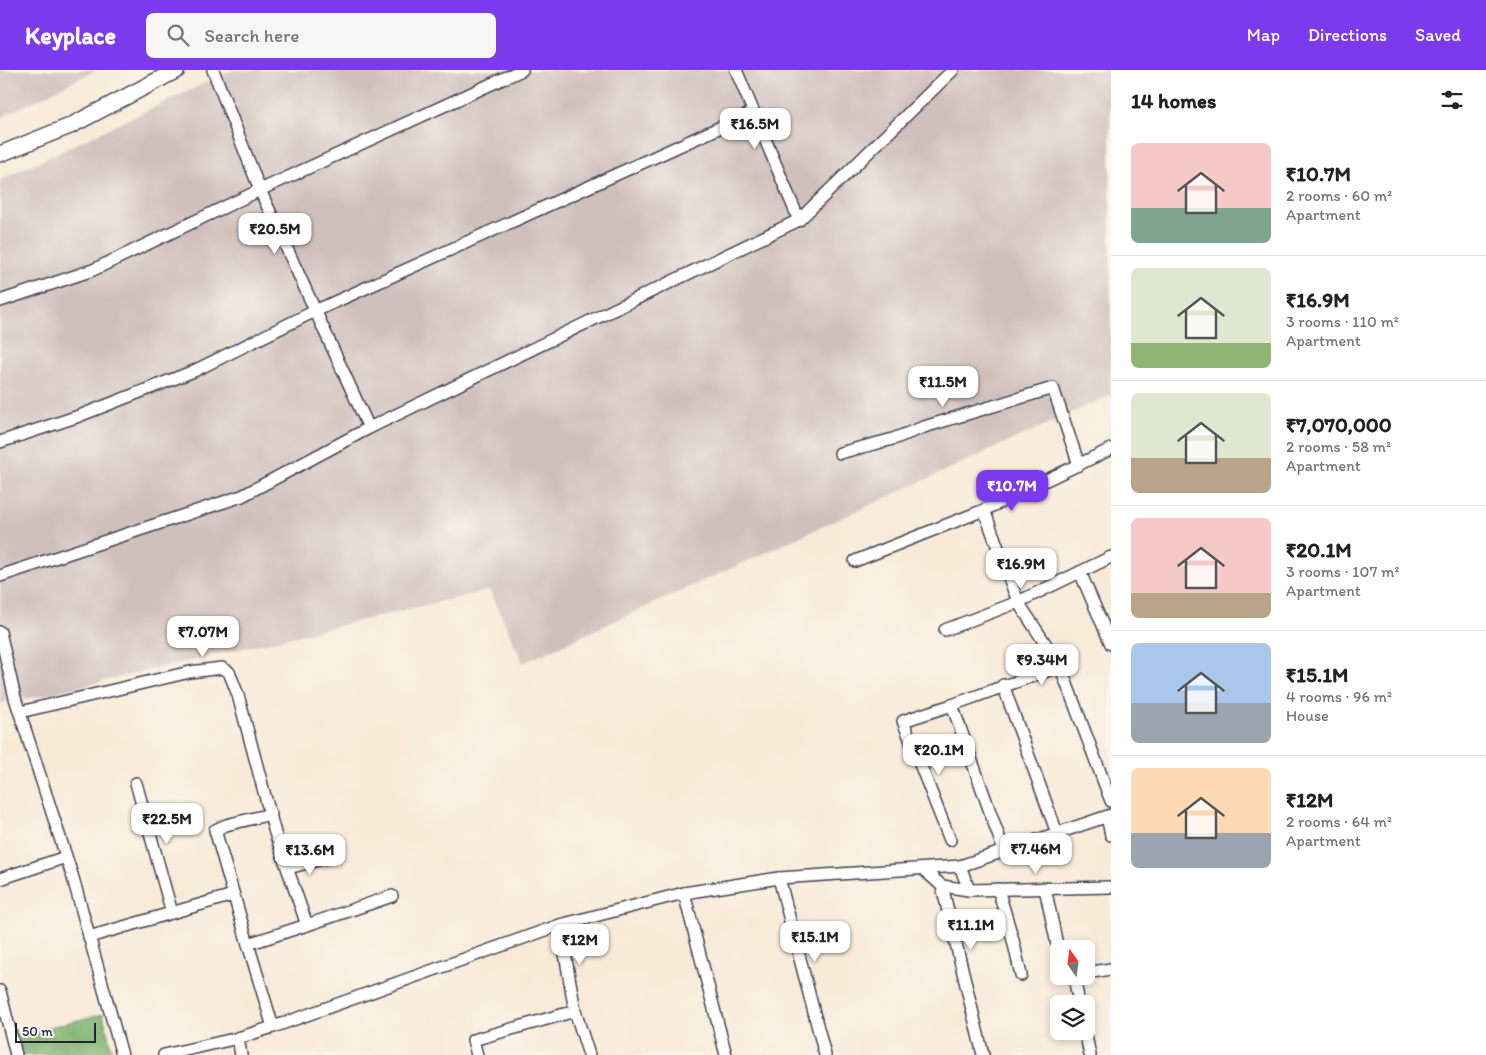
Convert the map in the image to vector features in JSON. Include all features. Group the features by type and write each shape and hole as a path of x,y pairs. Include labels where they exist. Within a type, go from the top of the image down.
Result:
{"main road":[{"path":"0,154 70,126 177,70"}],"street":[{"path":"213,70 260,190 369,428"},
{"path":"0,301 93,270 260,190 522,70"},
{"path":"736,70 799,220"},
{"path":"0,576 242,496 369,428 799,220 953,70"},
{"path":"0,442 79,416 194,371 315,311 754,112"},
{"path":"840,454 1053,388 1079,465"},
{"path":"855,561 984,510 1111,449"},
{"path":"984,510 1018,602 1060,666 1111,801"},
{"path":"945,630 1018,602 1111,556"},
{"path":"1080,572 1111,644"},
{"path":"0,632 20,712 66,857 122,1055"},
{"path":"950,840 903,721 1060,666"},
{"path":"20,712 190,672 222,668 229,672 238,695 275,834 306,925"},
{"path":"1003,685 1057,834"},
{"path":"952,704 1004,851"},
{"path":"136,783 172,913"},
{"path":"271,814 226,825 216,830 273,1027"},
{"path":"164,1055 238,1038 273,1027 560,925 684,893 780,878 960,866 1109,816 1111,835"},
{"path":"0,879 66,857"},
{"path":"288,868 326,858"},
{"path":"960,866 969,890"},
{"path":"924,869 942,886 983,1055"},
{"path":"780,878 825,1055"},
{"path":"942,886 969,890 1111,887"},
{"path":"1045,888 1056,940"},
{"path":"998,889 1021,975"},
{"path":"684,893 726,1055"},
{"path":"89,938 234,895"},
{"path":"248,944 392,896"},
{"path":"560,925 575,1011 589,1055"},
{"path":"1095,972 1111,969"},
{"path":"0,991 16,1055"},
{"path":"477,1055 473,1040 575,1011"},
{"path":"238,1038 241,1055"},
{"path":"1087,1040 1090,1055"}],"shaded area":[{"path":"0,70 96,70 0,118"},
{"path":"233,70 1110,70 1111,395 523,663 490,590 40,696 0,703 0,180"}],"green space":[{"path":"103,1014 113,1055 13,1055 8,1037"}]}
